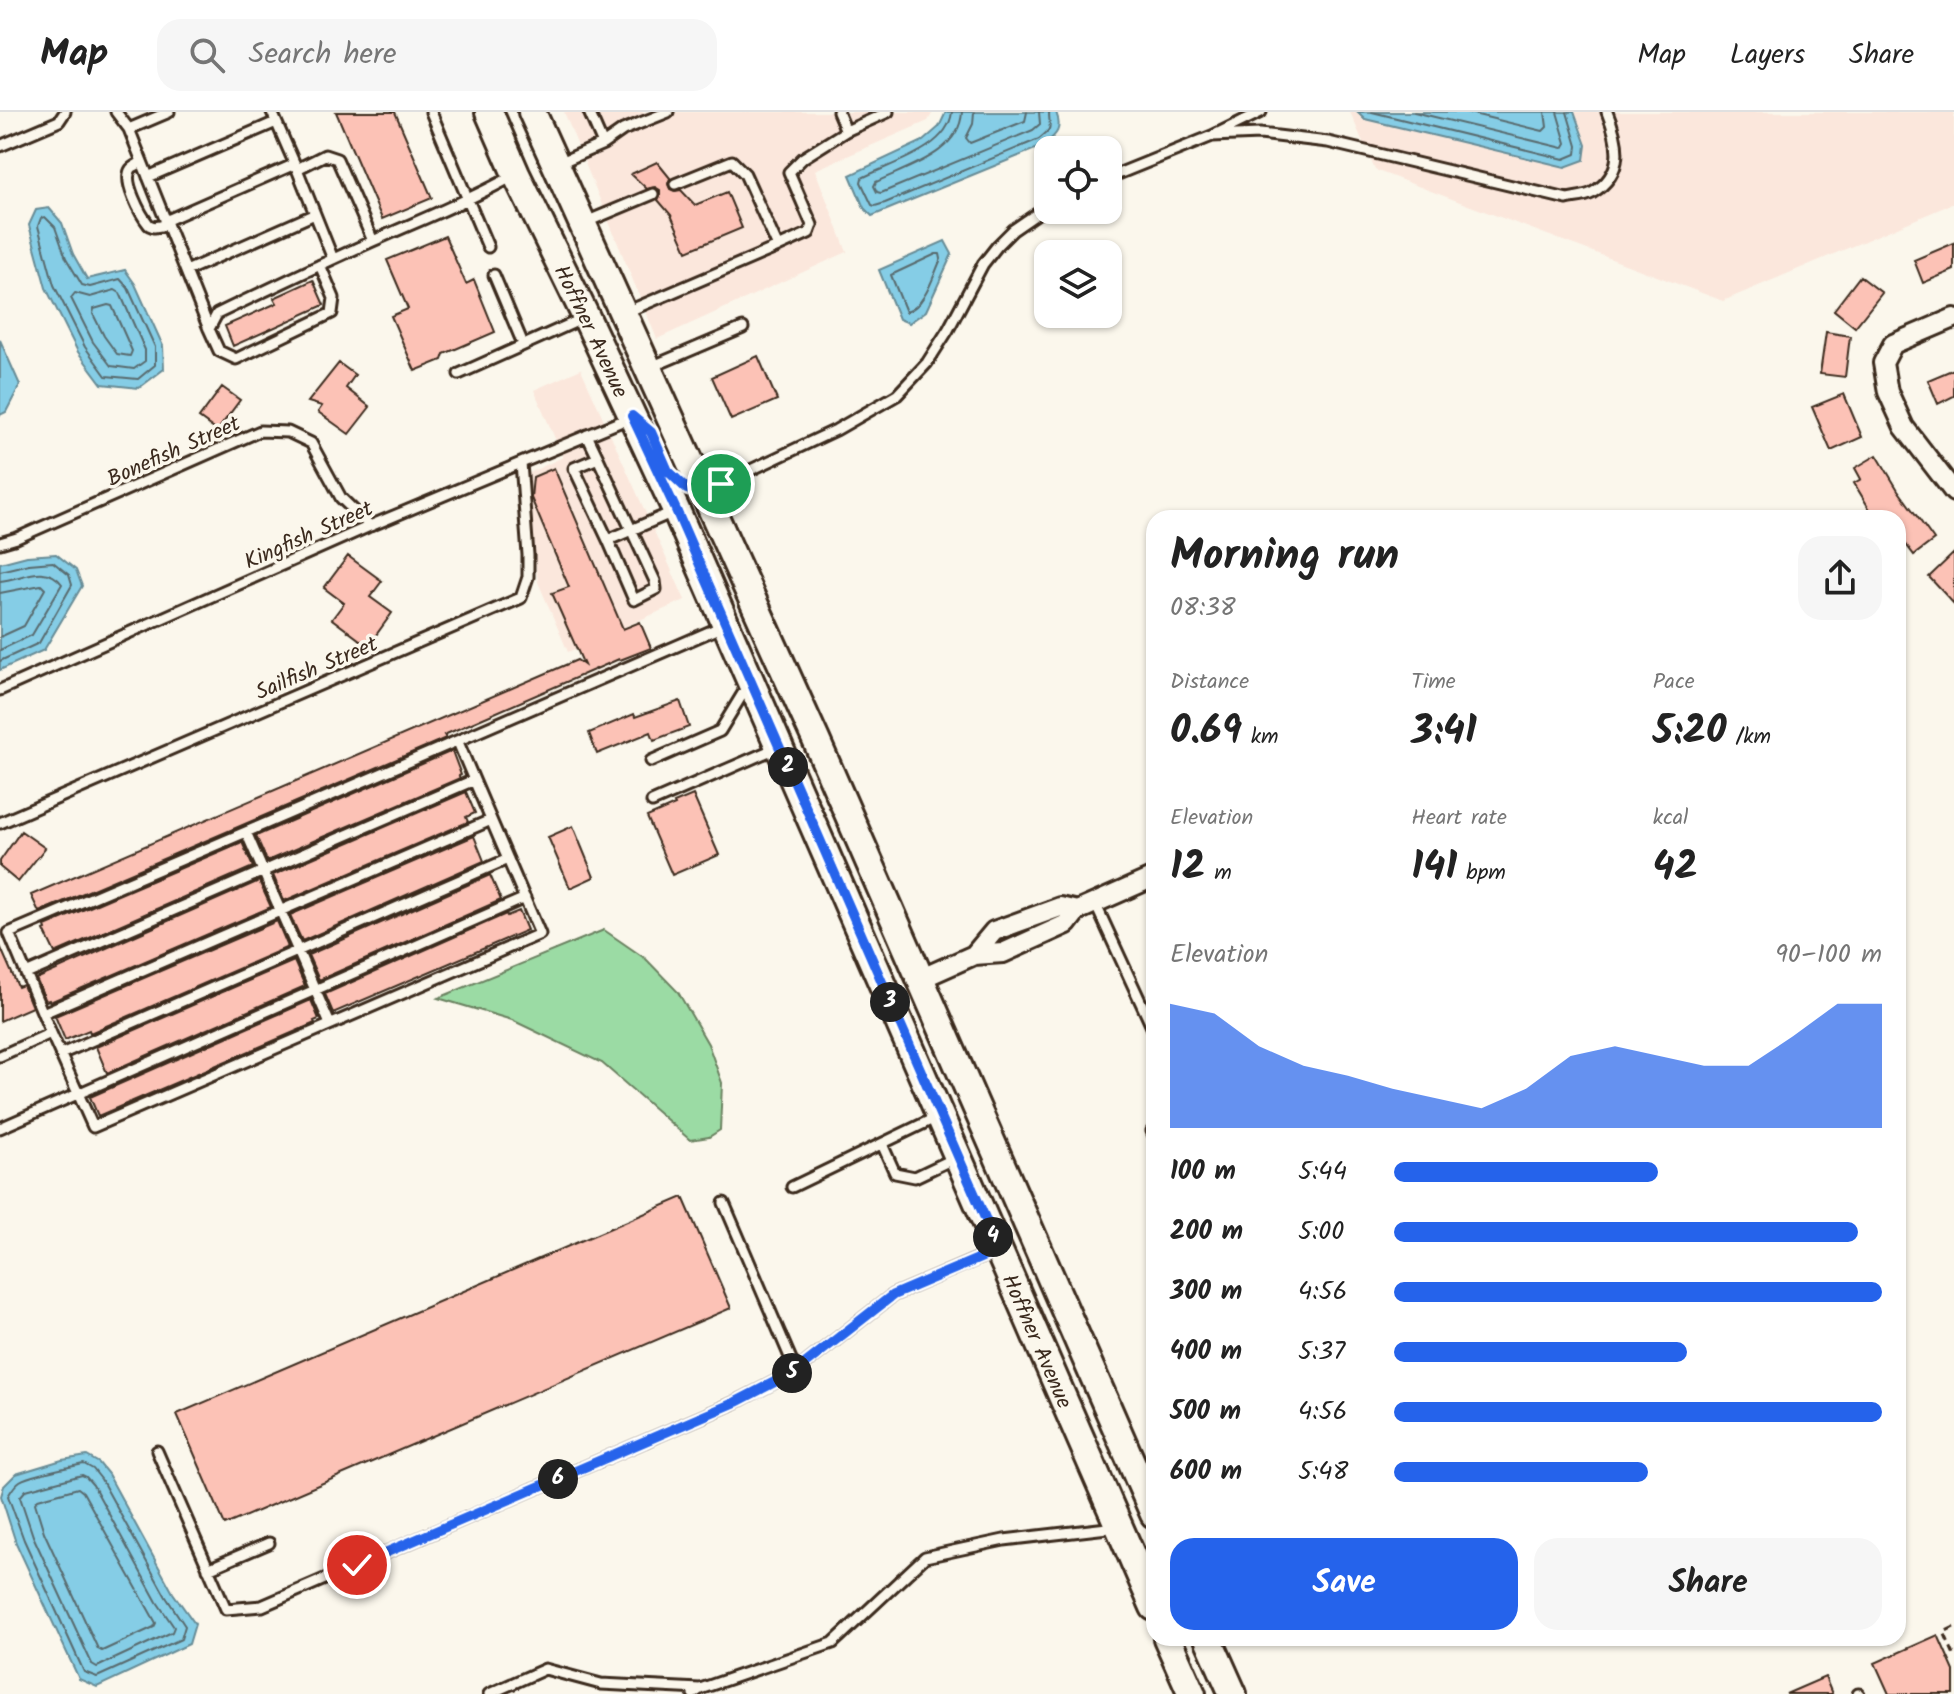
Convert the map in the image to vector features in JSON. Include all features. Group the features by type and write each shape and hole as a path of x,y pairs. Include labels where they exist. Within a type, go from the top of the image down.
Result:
{"main road":[{"name":"Hoffner Avenue","path":"489,112 676,510 1146,1589"},
{"name":"Hoffner Avenue","path":"532,112 792,688 1146,1494"},
{"path":"632,416 651,432 668,471 687,489 703,492"},
{"path":"676,510 704,524 767,661 792,688"},
{"path":"940,1116 953,1116 965,1122 977,1140 1006,1206 1020,1229 1037,1246"},
{"path":"999,1250 1026,1264 1038,1282 1122,1477 1146,1502"},
{"path":"1171,1646 1192,1694"},
{"path":"1212,1646 1233,1694"}],"street":[{"path":"1954,318 1893,344 1883,363 1888,392 1904,427 1954,492"},
{"path":"920,979 974,955 1003,953 1067,924 1086,907 1146,881"}],"lane":[{"path":"0,146 59,121 65,112"},
{"path":"116,112 129,129 219,351 236,359 332,313 334,298 320,265"},
{"path":"140,112 144,123"},
{"path":"129,129 169,112"},
{"path":"272,112 333,259"},
{"path":"431,112 488,247"},
{"path":"589,112 603,144"},
{"path":"556,165 603,144 623,130 668,112"},
{"path":"838,112 846,131"},
{"path":"624,313 809,233 812,225 789,172 803,158 846,131 888,112"},
{"path":"1122,172 1212,136 1261,112"},
{"path":"1212,136 1260,134 1328,142 1567,199 1590,194 1606,182 1618,164 1617,141 1607,112"},
{"path":"148,177 276,122"},
{"path":"142,162 131,168 128,178 149,225 154,227 325,155 337,159 373,241"},
{"path":"675,184 732,161 745,174 778,247"},
{"path":"209,329 217,314 516,174"},
{"path":"582,224 653,194"},
{"path":"186,271 315,214"},
{"path":"703,492 836,430 897,395 927,363 983,264 1013,230 1034,216"},
{"path":"494,275 523,344"},
{"path":"459,374 586,317"},
{"path":"648,368 743,328"},
{"name":"Kingfish Street","path":"0,690 370,526 632,416"},
{"name":"Bonefish Street","path":"0,543 260,431 288,432 311,443 341,498 370,526"},
{"path":"587,435 632,529 655,581 656,589 634,600 574,468 598,458"},
{"name":"Sailfish Street","path":"0,823 521,598 528,577 528,555 521,463"},
{"path":"608,540 676,510"},
{"path":"458,742 540,934 93,1127 9,933 726,625"},
{"path":"651,761 720,731 750,682"},
{"path":"652,802 779,747"},
{"path":"26,974 474,780"},
{"path":"43,1013 491,820"},
{"path":"246,832 330,1024"},
{"path":"61,1054 508,859"},
{"path":"0,1128 525,898"},
{"path":"1086,907 1146,1008"},
{"path":"0,1056 51,1033"},
{"path":"792,1187 940,1116"},
{"path":"882,1144 895,1173 915,1177 958,1157"},
{"path":"724,1203 796,1371"},
{"path":"157,1451 226,1609 262,1606 736,1402 796,1371 893,1295 999,1250"},
{"path":"489,1694 545,1669 601,1684 697,1692 833,1643 925,1557 1004,1540 1119,1527"},
{"path":"208,1569 269,1543"}],"path":[{"path":"1954,1627 1944,1632 1954,1655"}],"shaded area":[{"path":"564,112 933,112 928,121 815,170 847,252 657,339"},
{"path":"1350,112 1954,112 1954,203 1723,301 1375,170"},
{"path":"581,369 685,600 568,652 538,582 526,497 529,473 563,457 534,390"}],"green space":[{"path":"604,930 646,959 678,992 708,1044 722,1083 720,1130 709,1137 690,1140 602,1063 512,1020 438,998"}],"water":[{"path":"946,112 1056,112 1058,118 1054,136 1034,136 1034,150 872,216 864,208 850,175 923,141 939,127"},
{"path":"1358,112 1574,112 1586,145 1584,160 1565,167 1365,119"},
{"path":"49,208 62,223 73,254 87,279 125,270 135,284 163,346 164,369 139,388 102,384 78,352 46,288 29,225 36,210"},
{"path":"945,241 952,254 926,311 909,323 899,319 879,270"},
{"path":"0,340 20,385 6,412 0,415"},
{"path":"56,554 76,570 82,586 44,650 0,670 0,563 27,556"},
{"path":"87,1456 99,1463 108,1474 173,1593 195,1624 189,1644 97,1687 79,1679 16,1543 1,1496 4,1486 16,1474"}],"building":[{"path":"336,112 395,112 432,198 382,219"},
{"path":"657,162 670,178 670,189 681,190 695,205 727,192 742,228 687,251 671,215 658,200 660,190 655,187 647,189 631,174"},
{"path":"445,236 466,284 474,280 495,332 444,354 442,360 415,371 391,316 408,309 387,260"},
{"path":"1954,243 1954,270 1923,283 1914,260"},
{"path":"1860,276 1882,293 1855,327 1834,310"},
{"path":"313,280 324,305 233,346 225,326 277,303 274,298"},
{"path":"1826,332 1850,336 1845,377 1820,374"},
{"path":"758,356 777,400 731,420 712,377"},
{"path":"339,363 355,375 346,388 370,407 349,434 318,412 322,406 308,402"},
{"path":"1954,369 1954,396 1938,404 1928,380"},
{"path":"222,387 240,400 217,431 199,418"},
{"path":"1844,394 1862,437 1831,451 1812,407"},
{"path":"1877,455 1934,540 1914,555 1906,544 1906,510 1870,510 1854,483 1861,479 1855,468"},
{"path":"554,468 623,629 640,622 651,648 619,659 444,735 446,738 39,912 31,895 577,660 584,665 552,593 569,587 531,498 533,477"},
{"path":"1954,553 1954,604 1929,577"},
{"path":"348,556 382,581 370,597 392,613 368,646 332,619 344,603 324,588"},
{"path":"680,701 689,727 654,740 651,732 597,754 589,733 634,714 635,717"},
{"path":"452,751 460,778 267,861 256,836"},
{"path":"466,792 475,813 466,817 468,822 284,901 273,875"},
{"path":"693,795 719,855 672,875 647,817"},
{"path":"573,826 594,877 570,888 548,837"},
{"path":"21,831 45,848 18,882 0,867 0,861"},
{"path":"474,836 484,861 302,941 290,915"},
{"path":"242,842 253,867 55,953 45,926"},
{"path":"490,875 501,900 319,980 308,955"},
{"path":"259,881 271,907 50,1002 46,1001 36,979"},
{"path":"519,911 527,930 333,1013 325,994"},
{"path":"277,921 288,947 90,1033 89,1030 65,1040 55,1016"},
{"path":"0,946 18,987 23,985 32,1007 0,1021"},
{"path":"294,961 305,986 107,1073 96,1047"},
{"path":"311,1000 319,1019 315,1023 98,1116 90,1097"},
{"path":"683,1197 731,1308 225,1525 177,1414"},
{"path":"1938,1635 1954,1671 1954,1694 1889,1694 1875,1663"},
{"path":"1825,1677 1832,1694 1786,1694"}],"route":[{"path":"357,1565 736,1402 796,1371 893,1295 999,1250 676,510 632,416 651,432 668,471 687,489 703,492 721,484"}]}
